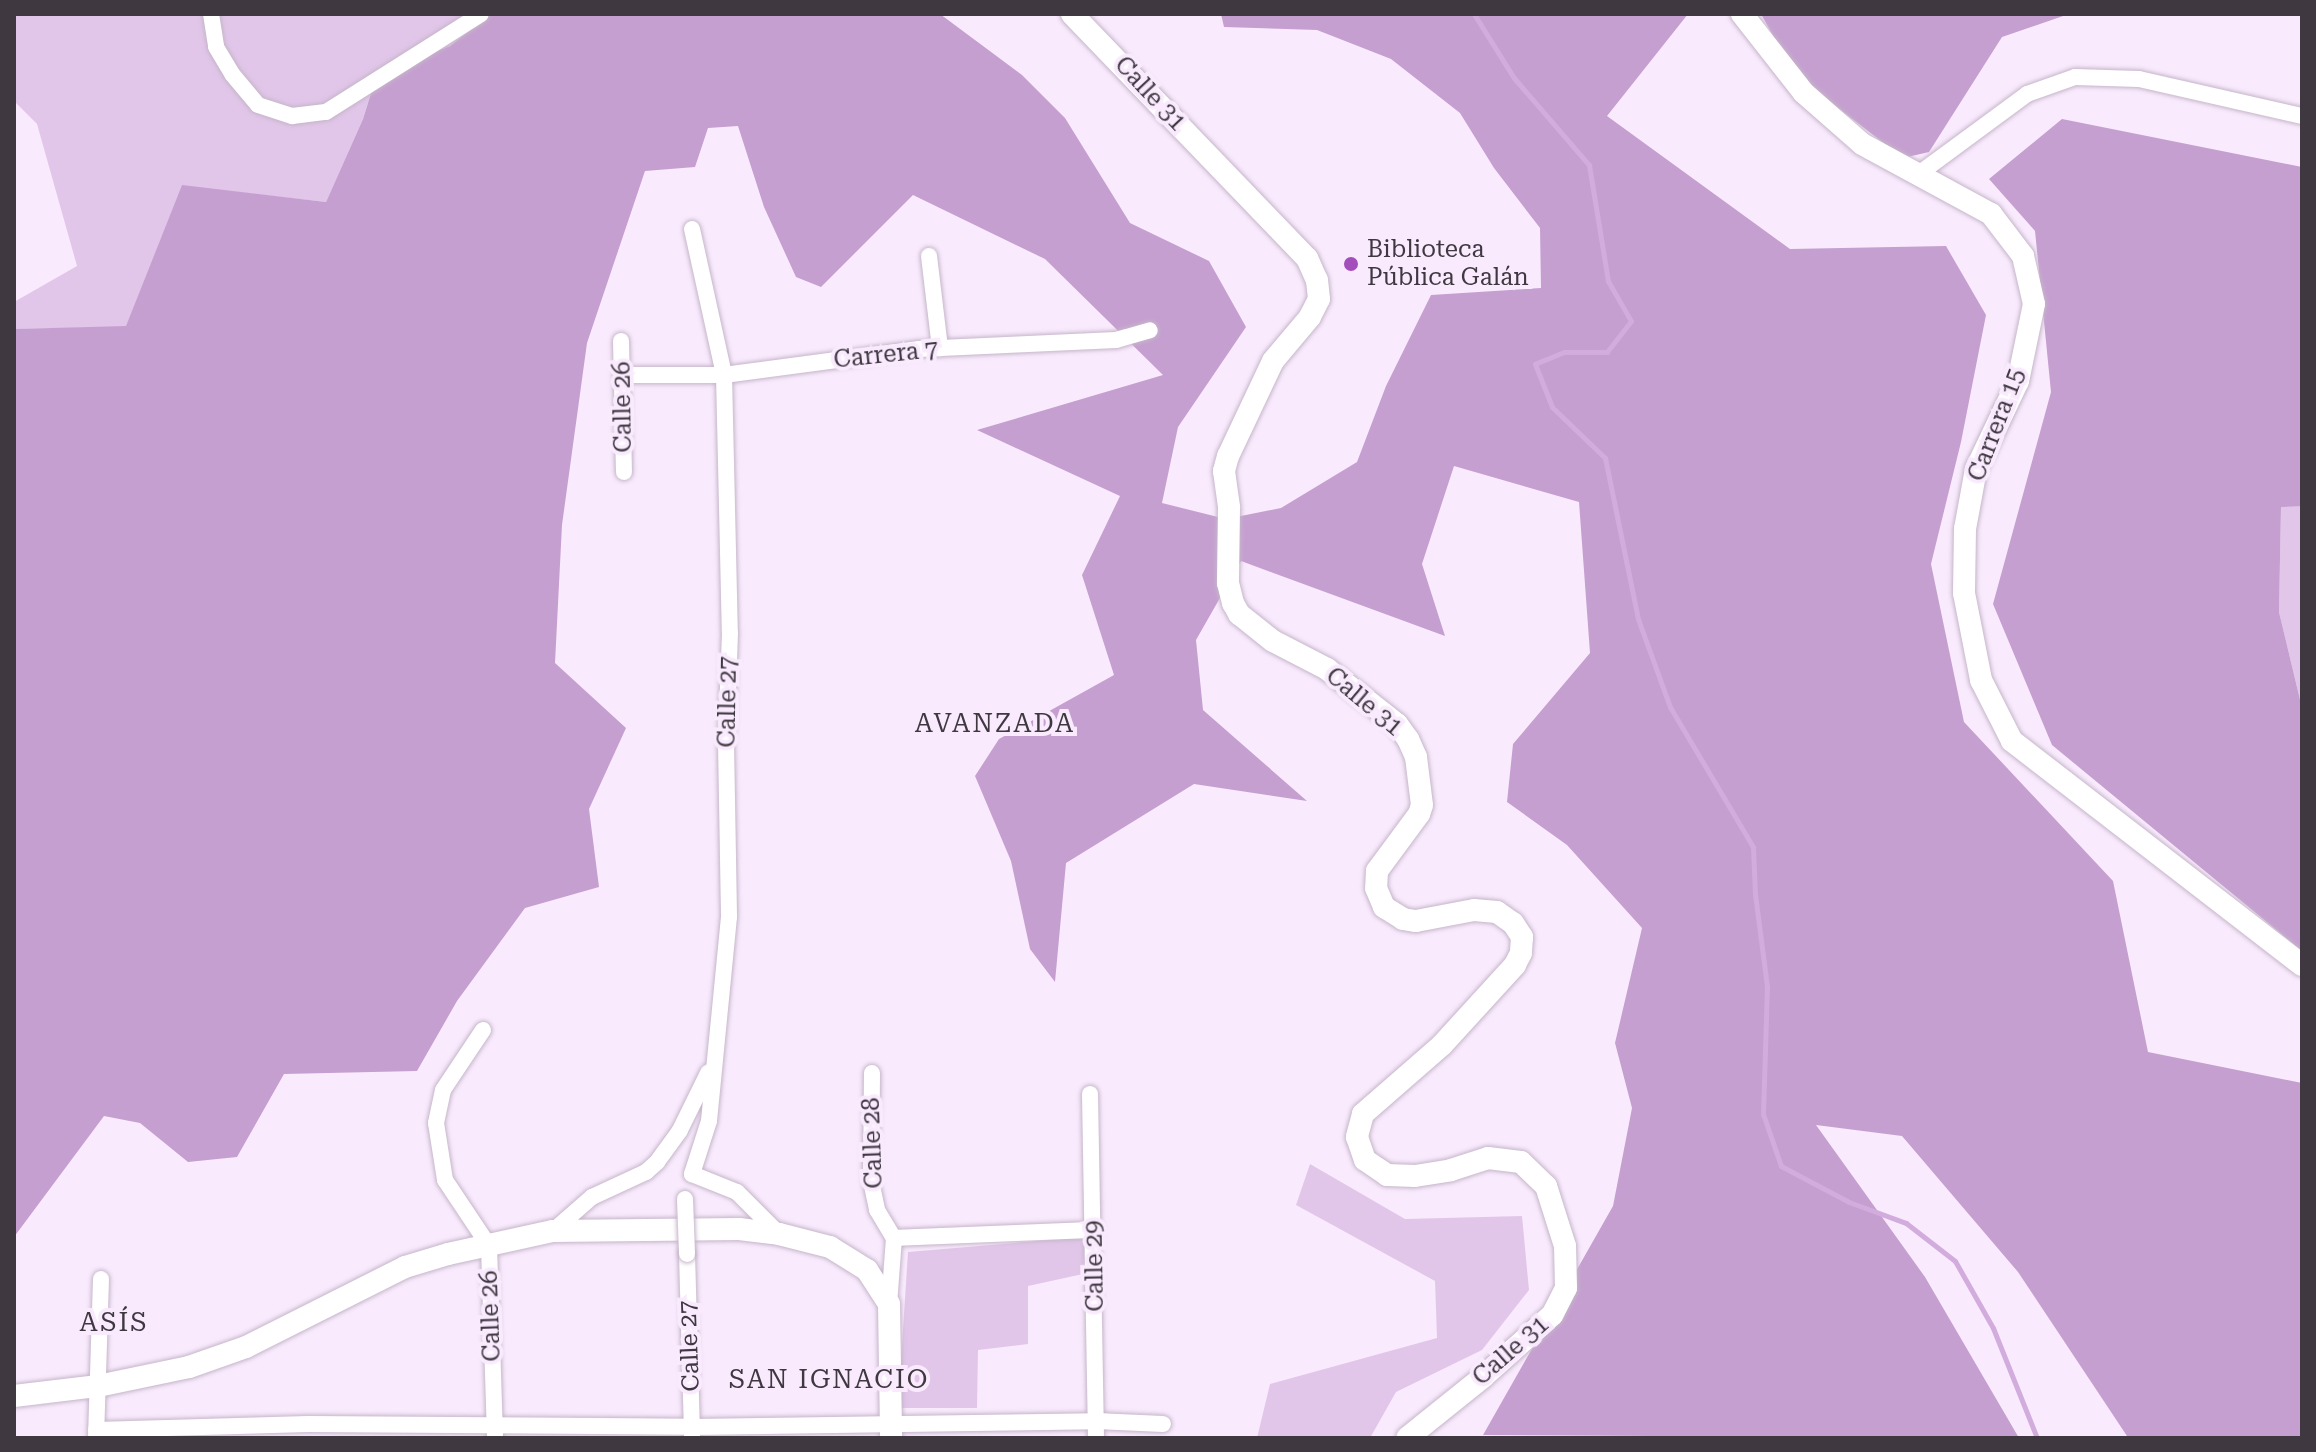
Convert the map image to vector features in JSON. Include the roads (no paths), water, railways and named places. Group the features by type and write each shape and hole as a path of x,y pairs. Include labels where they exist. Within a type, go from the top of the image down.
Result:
{"main road":[{"name":"Calle 31","path":"1072,14 1307,258 1317,280 1319,299 1310,317 1273,361 1228,456 1224,471 1229,508 1228,583 1233,603 1239,614 1273,641 1327,669 1397,724 1408,739 1416,757 1422,805 1419,814 1377,871 1376,888 1384,907 1403,919 1416,921 1474,910 1497,912 1513,923 1522,937 1521,953 1515,965 1442,1045 1363,1114 1357,1137 1365,1160 1387,1175 1415,1176 1451,1170 1488,1158 1521,1162 1546,1186 1565,1246 1566,1288 1552,1315 1407,1438"},
{"name":"Carrera 15","path":"1742,14 1804,93 1862,144 1991,214 2023,256 2034,304 2018,381 1976,469 1965,529 1964,593 1981,680 2012,741 2302,965"},
{"path":"14,1396 98,1386 189,1367 246,1347 405,1267 553,1231 651,1227 779,1234 830,1247 867,1270 889,1304 891,1432"}],"street":[{"path":"211,14 216,47 232,74 258,105 292,116 326,112 481,14"},
{"path":"1920,173 2027,94 2075,77 2139,79 2302,116"},
{"name":"Calle 27","path":"692,229 724,375 728,475 726,743 729,917 712,1064 709,1121 692,1174 737,1192 779,1234"},
{"path":"929,256 940,348"},
{"name":"Carrera 7","path":"622,375 724,375 940,348 1116,340 1150,330"},
{"name":"Calle 26","path":"621,341 624,472"},
{"name":"Calle 26","path":"483,1030 443,1090 436,1123 445,1180 489,1246 495,1432"},
{"path":"553,1231 592,1197 646,1172 657,1162 680,1130 712,1064"},
{"name":"Calle 28","path":"872,1073 871,1181 877,1210 894,1238"},
{"name":"Calle 29","path":"1090,1094 1097,1429"},
{"name":"Calle 27","path":"685,1199 692,1433"},
{"path":"889,1304 894,1238 1095,1230"},
{"path":"101,1279 96,1434 308,1431 891,1432 1097,1429 1163,1424"}],"waterway":[{"path":"1474,14 1514,78 1589,165 1608,281 1631,321 1607,352 1564,352 1535,364 1552,407 1605,458 1638,619 1670,707 1753,847 1755,894 1767,986 1763,1114 1781,1166 1849,1202 1906,1223 1955,1261 1993,1328 2037,1438"}],"place":[{"name":"Biblioteca Pública Galán","path":"1351,264"}],"district":[{"name":"AVANZADA","path":"995,724"},
{"name":"ASÍS","path":"114,1323"},
{"name":"SAN IGNACIO","path":"829,1380"}]}
